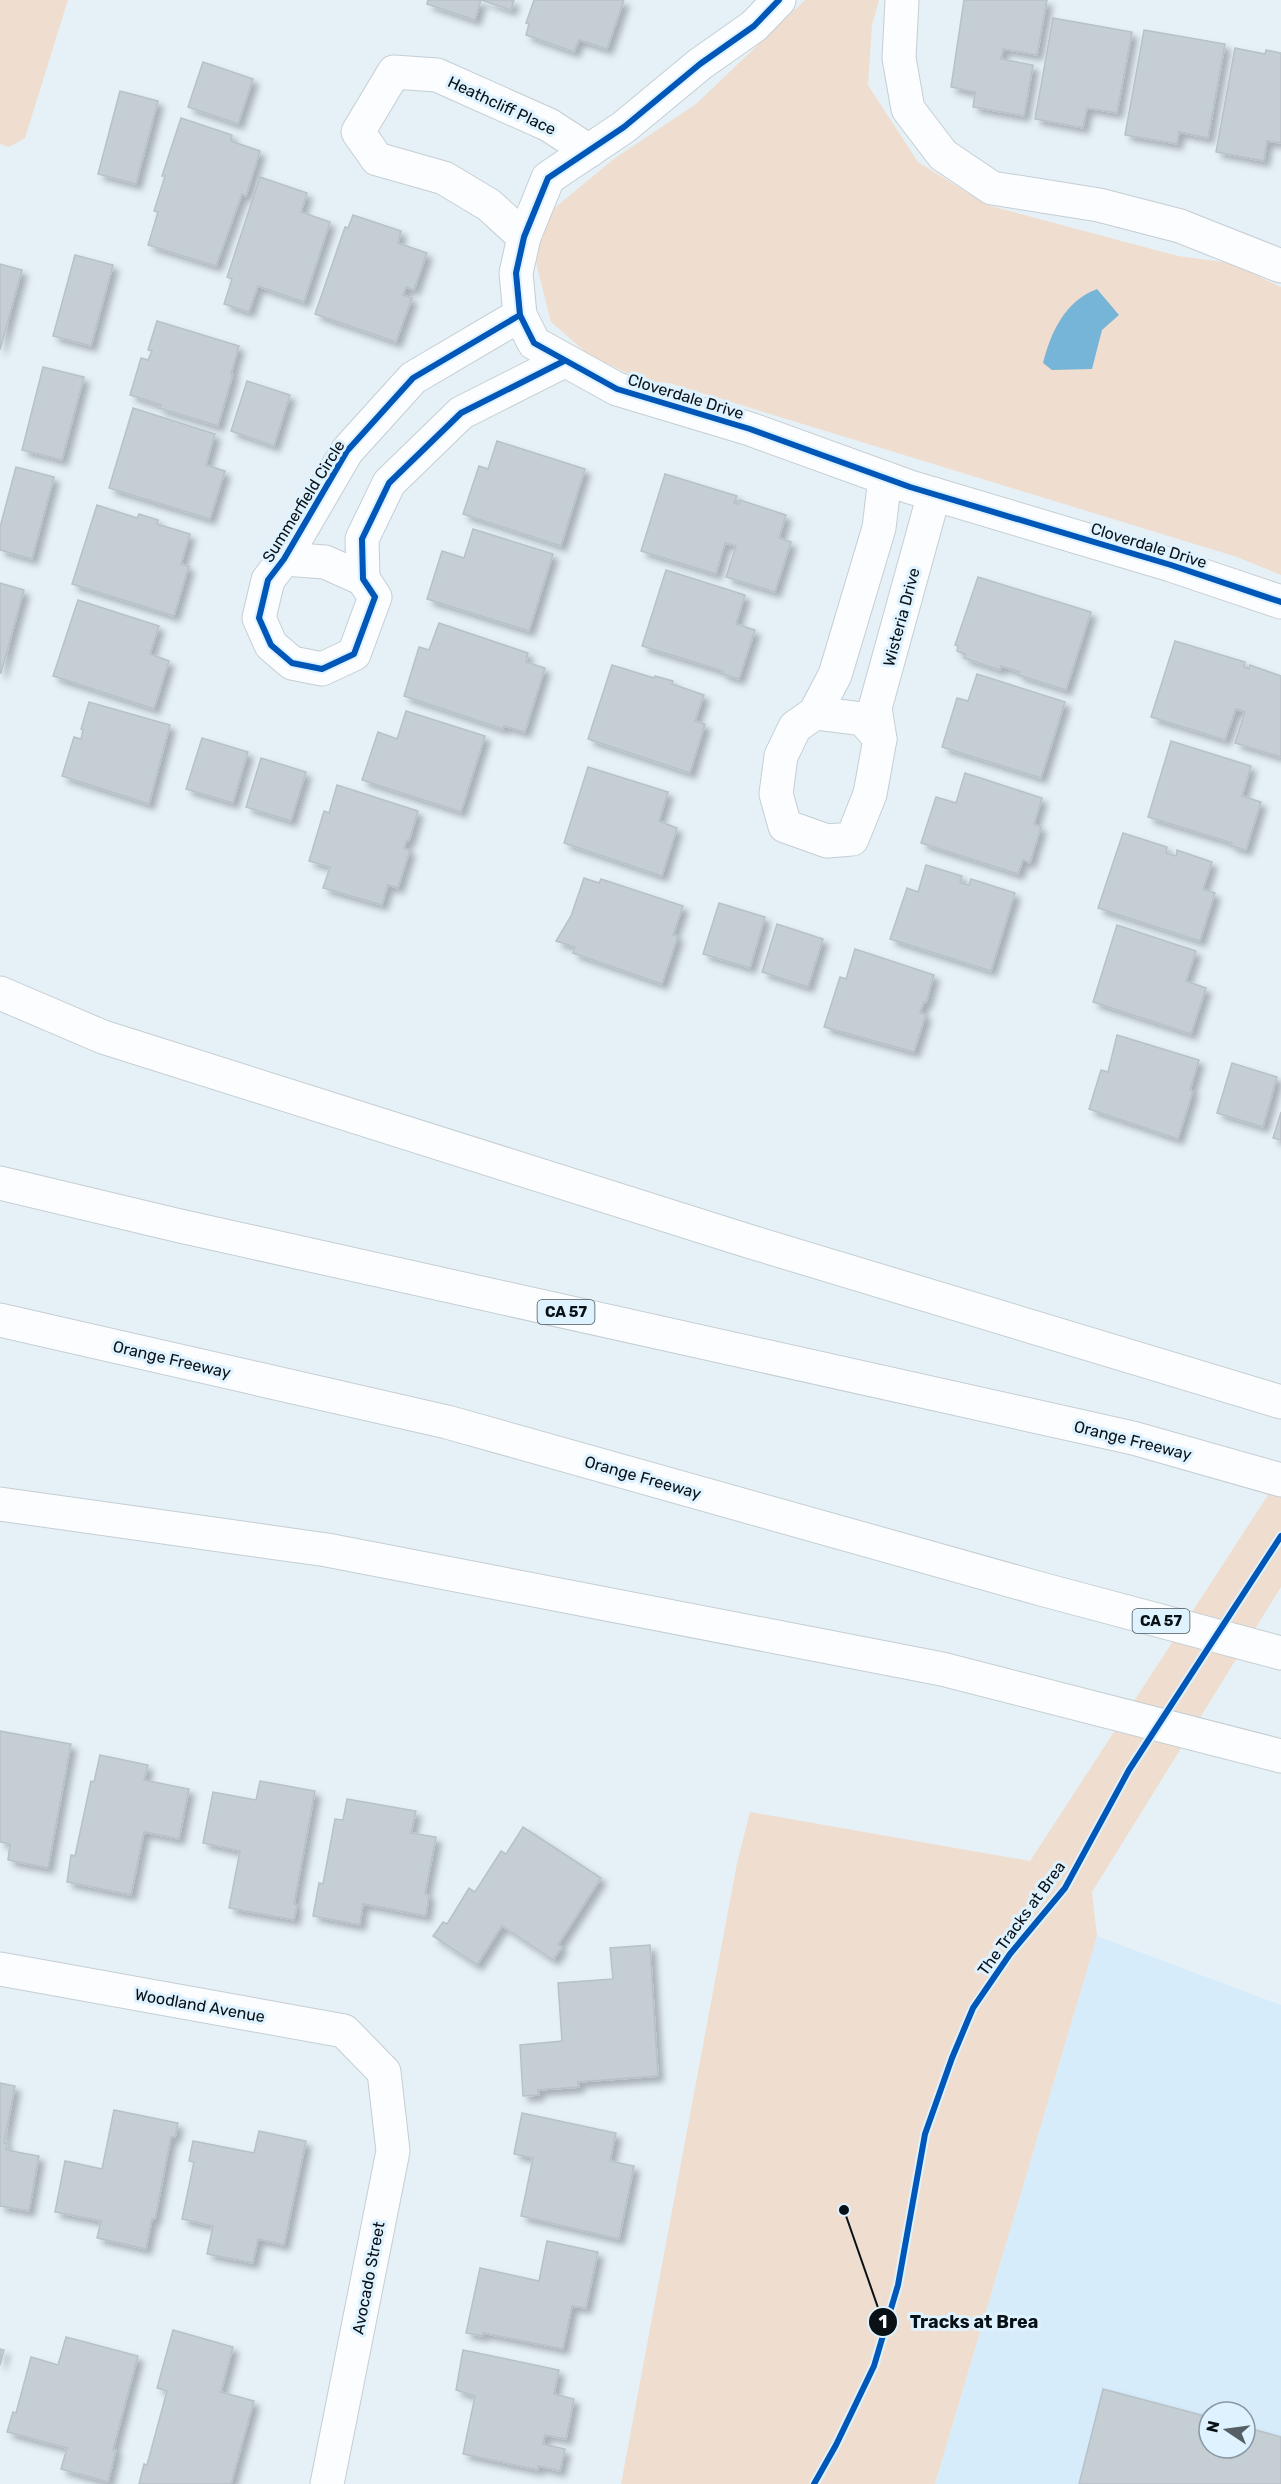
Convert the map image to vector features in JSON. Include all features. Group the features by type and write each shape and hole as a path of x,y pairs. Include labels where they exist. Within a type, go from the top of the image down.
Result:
{"main road":[{"name":"Cloverdale Drive","path":"778,0 754,26 700,64 624,127 548,178 524,237 516,273 520,315 534,344 617,389 750,429 934,494 1171,565 1281,602"},
{"path":"902,0 899,58 908,109 943,155 992,188 1099,205 1180,226 1281,266"},
{"name":"Heathcliff Place","path":"524,237 489,205 444,178 377,159 358,132 394,72 437,75 549,125 589,151"},
{"name":"Summerfield Circle","path":"284,559 325,562 363,579 375,597 354,654 322,669 292,663 271,645 259,618 268,580 284,559 347,451 413,378 520,315"},
{"name":"Summerfield Circle","path":"363,579 362,538 389,483 460,413 564,361"},
{"name":"Wisteria Drive","path":"885,478 879,528 836,675 814,713 795,727 781,756 776,794 785,826 828,842 852,839 870,794 880,739 875,708 934,494"},
{"path":"814,713 863,719 880,739"},
{"path":"0,993 114,1041 736,1237 1281,1402"},
{"name":"Orange Freeway","path":"0,1183 203,1231 1133,1438 1281,1480"},
{"name":"Orange Freeway","path":"0,1320 447,1422 1041,1589 1281,1653"},
{"path":"0,1504 327,1550 942,1669 1281,1756"},
{"name":"Woodland Avenue","path":"0,1969 344,2031 384,2072"},
{"name":"Avocado Street","path":"327,2484 393,2151 384,2072"}],"shaded area":[{"path":"0,0 68,0 25,138 9,147 0,144"},
{"path":"805,0 879,0 872,25 868,85 918,162 987,205 1178,256 1231,263 1281,287 1281,575 1237,557 669,383 644,381 589,355 551,322 535,259 552,210 615,158 696,104"},
{"path":"1281,1475 1281,1587 1092,1892 1097,1936 935,2484 621,2484 737,1863 750,1812 1030,1861"},
{"path":"1097,1936 1281,2005 1281,2484 935,2484"}],"water":[{"path":"1097,289 1119,315 1102,330 1092,369 1052,370 1043,363 1055,329 1076,301"}],"building":[{"path":"428,0 481,0 475,20 427,4"},
{"path":"481,0 514,0 511,10"},
{"path":"534,0 624,0 607,49 579,40 574,52 526,35 529,24 526,23"},
{"path":"964,0 1047,0 1037,55 1003,49 1001,59 1033,65 1024,116 973,107 975,92 951,87"},
{"path":"1053,18 1132,32 1117,113 1087,108 1083,128 1035,119"},
{"path":"1144,30 1225,44 1208,138 1179,132 1177,144 1125,135"},
{"path":"1235,48 1265,54 1266,50 1281,53 1281,143 1267,141 1264,161 1216,152"},
{"path":"203,62 253,79 238,124 188,107"},
{"path":"120,91 158,101 136,184 98,174"},
{"path":"181,118 232,135 231,141 260,151 246,196 242,194 216,266 148,245 158,212 154,211 165,176 162,176"},
{"path":"260,177 307,193 301,212 330,222 304,302 258,286 249,312 224,304 232,279 227,277"},
{"path":"353,215 401,231 398,243 427,253 414,290 406,287 403,295 412,298 396,342 315,314 345,227 348,228"},
{"path":"75,255 113,265 91,346 53,336"},
{"path":"0,264 22,270 0,350"},
{"path":"157,321 239,346 218,426 159,408 161,405 130,395 141,358 148,360 152,351 148,350"},
{"path":"43,367 84,377 62,460 22,450"},
{"path":"247,381 290,395 274,446 231,431"},
{"path":"133,408 215,434 206,465 225,471 210,519 109,488"},
{"path":"497,441 585,469 561,546 463,514 479,466 488,469"},
{"path":"16,467 54,477 32,559 0,550 0,527"},
{"path":"665,474 737,496 734,503 739,504 740,500 786,515 779,538 791,542 775,592 726,577 736,546 725,543 716,574 641,551"},
{"path":"97,505 137,518 139,514 158,520 157,524 190,534 181,564 189,566 174,616 72,584"},
{"path":"473,529 553,554 529,631 427,599 442,551 464,558"},
{"path":"666,570 745,595 736,624 755,630 739,679 722,674 723,671 642,646"},
{"path":"978,577 1091,612 1066,690 1018,675 1020,672 1001,666 1000,670 964,658 965,654 957,651 958,646 955,645"},
{"path":"0,583 24,590 1,673 0,673"},
{"path":"78,600 159,626 150,654 169,661 154,709 53,676"},
{"path":"439,623 528,653 526,662 545,668 525,732 504,726 503,729 404,696 419,647 429,650"},
{"path":"1175,641 1245,662 1244,667 1249,669 1250,665 1281,676 1281,757 1235,743 1245,712 1236,709 1225,740 1151,717"},
{"path":"612,665 654,678 655,676 673,681 672,684 704,695 695,721 705,724 690,773 588,739"},
{"path":"977,674 1065,702 1041,778 942,747 957,698 968,701"},
{"path":"89,702 170,725 149,804 62,776 74,737 81,739 83,730 81,729"},
{"path":"406,711 485,736 461,812 362,780 378,732 397,739"},
{"path":"202,738 248,752 233,803 186,789"},
{"path":"1171,741 1251,766 1242,796 1261,802 1246,850 1231,846 1232,843 1148,817"},
{"path":"261,758 306,772 291,821 246,807"},
{"path":"588,767 668,792 659,821 677,828 662,876 564,843"},
{"path":"965,773 1042,798 1034,824 1041,827 1030,863 1023,860 1018,874 921,843 936,797 956,803"},
{"path":"337,785 418,811 409,841 407,840 404,848 410,850 398,888 388,885 382,905 323,888 330,867 309,861 324,811 329,813"},
{"path":"1123,833 1167,847 1166,853 1176,856 1177,850 1212,862 1203,889 1215,893 1200,941 1098,908"},
{"path":"926,865 962,876 960,883 969,885 971,879 1015,893 991,971 890,939 907,888 918,892"},
{"path":"584,878 599,883 601,879 683,906 673,935 678,936 662,984 573,953 575,947 556,941 571,916"},
{"path":"719,903 765,917 750,968 703,954"},
{"path":"777,924 823,939 808,987 762,972"},
{"path":"1117,925 1196,951 1186,981 1206,988 1191,1034 1093,1002"},
{"path":"855,949 934,975 926,1003 924,1002 920,1013 926,1014 914,1052 824,1027 840,977 846,979"},
{"path":"1117,1035 1199,1060 1190,1090 1193,1091 1178,1139 1089,1109 1101,1070 1108,1072"},
{"path":"1232,1063 1277,1077 1263,1127 1217,1113"},
{"path":"1281,1112 1281,1140 1273,1138"},
{"path":"0,1731 71,1744 48,1868 8,1860 10,1844 0,1842"},
{"path":"100,1755 148,1765 144,1780 189,1789 179,1839 144,1832 131,1895 67,1882 71,1855 75,1856 91,1781 94,1782"},
{"path":"260,1781 315,1791 294,1904 297,1905 294,1920 229,1908 240,1851 203,1843 213,1792 256,1800"},
{"path":"347,1799 416,1811 411,1833 436,1837 425,1894 429,1895 426,1916 363,1904 360,1925 313,1916 319,1883 323,1884 335,1819 343,1820"},
{"path":"523,1827 601,1878 558,1945 562,1947 553,1960 502,1926 477,1965 433,1936 443,1922 447,1924 469,1888 475,1892 501,1851 506,1854"},
{"path":"650,1945 658,2076 578,2082 579,2087 538,2090 539,2095 523,2096 520,2045 562,2041 558,1983 613,1979 610,1948"},
{"path":"0,2083 15,2086 4,2143 7,2143 6,2150 39,2156 29,2211 0,2206"},
{"path":"114,2110 178,2123 175,2137 171,2137 155,2219 152,2219 146,2249 97,2238 101,2221 55,2212 65,2161 102,2169"},
{"path":"522,2113 616,2133 610,2161 634,2166 619,2239 521,2216 533,2158 514,2154"},
{"path":"259,2131 306,2141 284,2245 258,2239 253,2263 207,2254 213,2226 182,2219 194,2162 189,2161 193,2141 254,2153"},
{"path":"547,2241 598,2252 586,2308 572,2306 563,2349 483,2333 483,2336 466,2333 480,2268 539,2281"},
{"path":"173,2330 233,2347 221,2392 254,2401 231,2484 139,2484 144,2464 147,2465 167,2391 157,2388"},
{"path":"66,2337 138,2356 113,2450 116,2450 108,2482 61,2469 67,2448 7,2432 13,2412 16,2413 31,2357 58,2365"},
{"path":"0,2349 4,2350 0,2365"},
{"path":"463,2350 559,2370 554,2394 574,2399 566,2439 545,2435 543,2444 565,2449 560,2471 538,2466 538,2470 463,2454 475,2396 456,2390"},
{"path":"1103,2389 1197,2414 1197,2460 1257,2460 1257,2430 1281,2437 1281,2484 1079,2484"}],"cycle path":[{"path":"779,0 754,26 700,64 624,127 548,178 524,237 516,273 520,315 534,343 617,389 750,429 910,487 1171,565 1281,602"},
{"path":"520,315 413,378 347,451 284,559 268,580 259,618 271,645 292,663 322,669 354,654 375,597 363,579 362,539 389,483 461,413 564,361"},
{"name":"The Tracks at Brea","path":"814,2484 836,2445 874,2366 898,2285 925,2134 952,2058 973,2008 1010,1954 1065,1888 1129,1770 1281,1536"}],"place":[{"name":"Tracks at Brea","path":"844,2210"}]}
